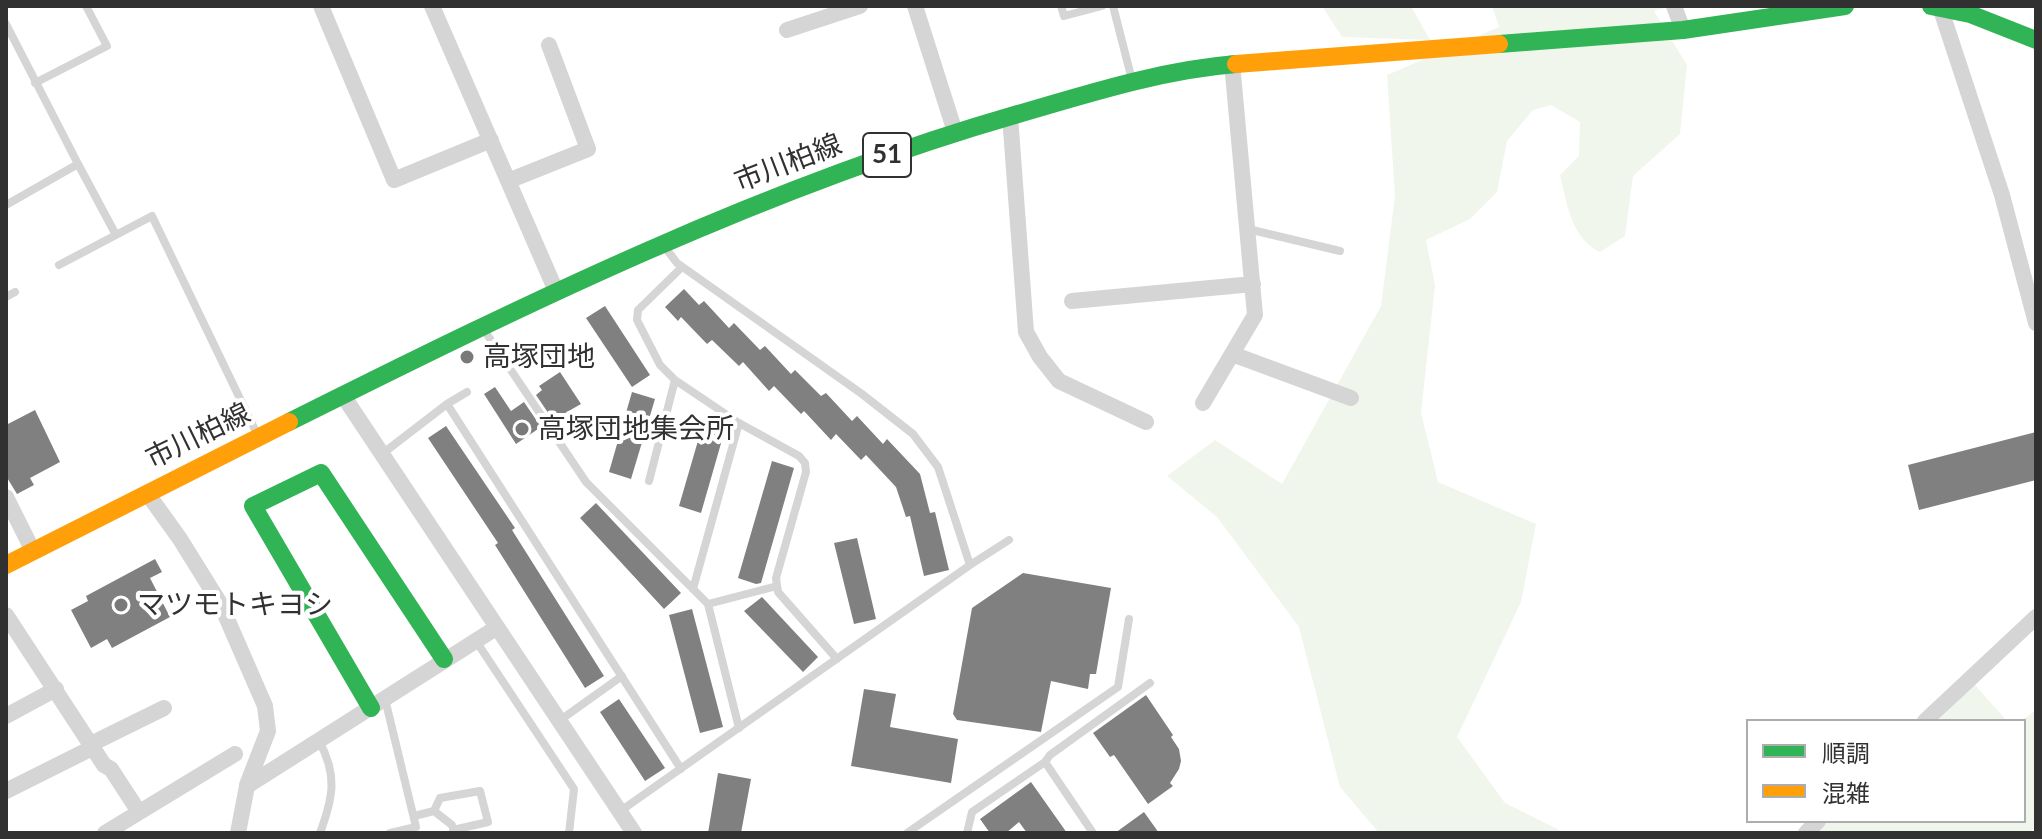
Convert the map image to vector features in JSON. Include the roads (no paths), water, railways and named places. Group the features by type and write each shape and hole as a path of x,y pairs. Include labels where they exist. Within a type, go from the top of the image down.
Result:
{"main road":[{"name":"市川柏線","path":"6,565 556,291 661,243 851,168 955,132 1132,81 1232,63 1683,30 1845,6"},
{"path":"1931,6 1981,18 2036,40"},
{"path":"378,704 253,506 321,473 444,659"}],"street":[{"path":"321,6 394,180 491,140"},
{"path":"432,6 556,291"},
{"path":"787,30 860,6"},
{"path":"915,6 955,132"},
{"path":"1674,6 1683,30"},
{"path":"1940,7 2002,195 2036,323"},
{"path":"508,181 588,149 549,45"},
{"path":"1203,403 1255,315 1232,63"},
{"path":"1010,116 1026,332 1059,381 1146,422"},
{"path":"1072,301 1253,284"},
{"path":"1232,354 1351,398"},
{"path":"344,397 634,833"},
{"path":"147,493 187,549 221,605 265,706 268,731 247,786 238,833"},
{"path":"6,497 33,551"},
{"path":"6,615 91,746 104,765 111,769 139,812"},
{"path":"1927,719 2036,617"},
{"path":"247,786 496,628"},
{"path":"6,716 56,689"},
{"path":"6,791 164,708"},
{"path":"105,833 235,754"}],"lane":[{"path":"35,83 107,46 86,6"},
{"path":"1061,6 1064,16 1102,6"},
{"path":"1113,6 1132,81"},
{"path":"6,24 116,235"},
{"path":"6,205 78,164"},
{"path":"59,265 152,216 259,438"},
{"path":"1248,229 1340,251"},
{"path":"661,243 682,267 862,394 913,434 938,467 970,565"},
{"path":"682,267 638,310 637,320 660,365 675,380 739,423 799,456 805,463 806,472 776,578 777,586 778,592 837,659"},
{"path":"6,297 15,292"},
{"path":"483,329 586,482 708,604 739,728"},
{"path":"649,481 675,380"},
{"path":"382,454 467,392"},
{"path":"447,404 681,769"},
{"path":"693,589 739,423"},
{"path":"619,812 1009,540"},
{"path":"708,604 777,586"},
{"path":"907,833 1118,687 1129,619"},
{"path":"476,640 574,789 569,833"},
{"path":"559,721 622,676"},
{"path":"967,833 972,812 1150,683"},
{"path":"378,704 416,827 390,833"},
{"path":"319,741 331,772 332,801 320,833"},
{"path":"1045,762 1093,833"},
{"path":"480,791 488,822 453,831 452,825 434,811 440,798 480,791"},
{"path":"414,816 434,811"}],"place":[{"name":"高塚団地","path":"467,357"},
{"name":"高塚団地集会所","path":"522,429"},
{"name":"マツモトキヨシ","path":"121,605"}]}
